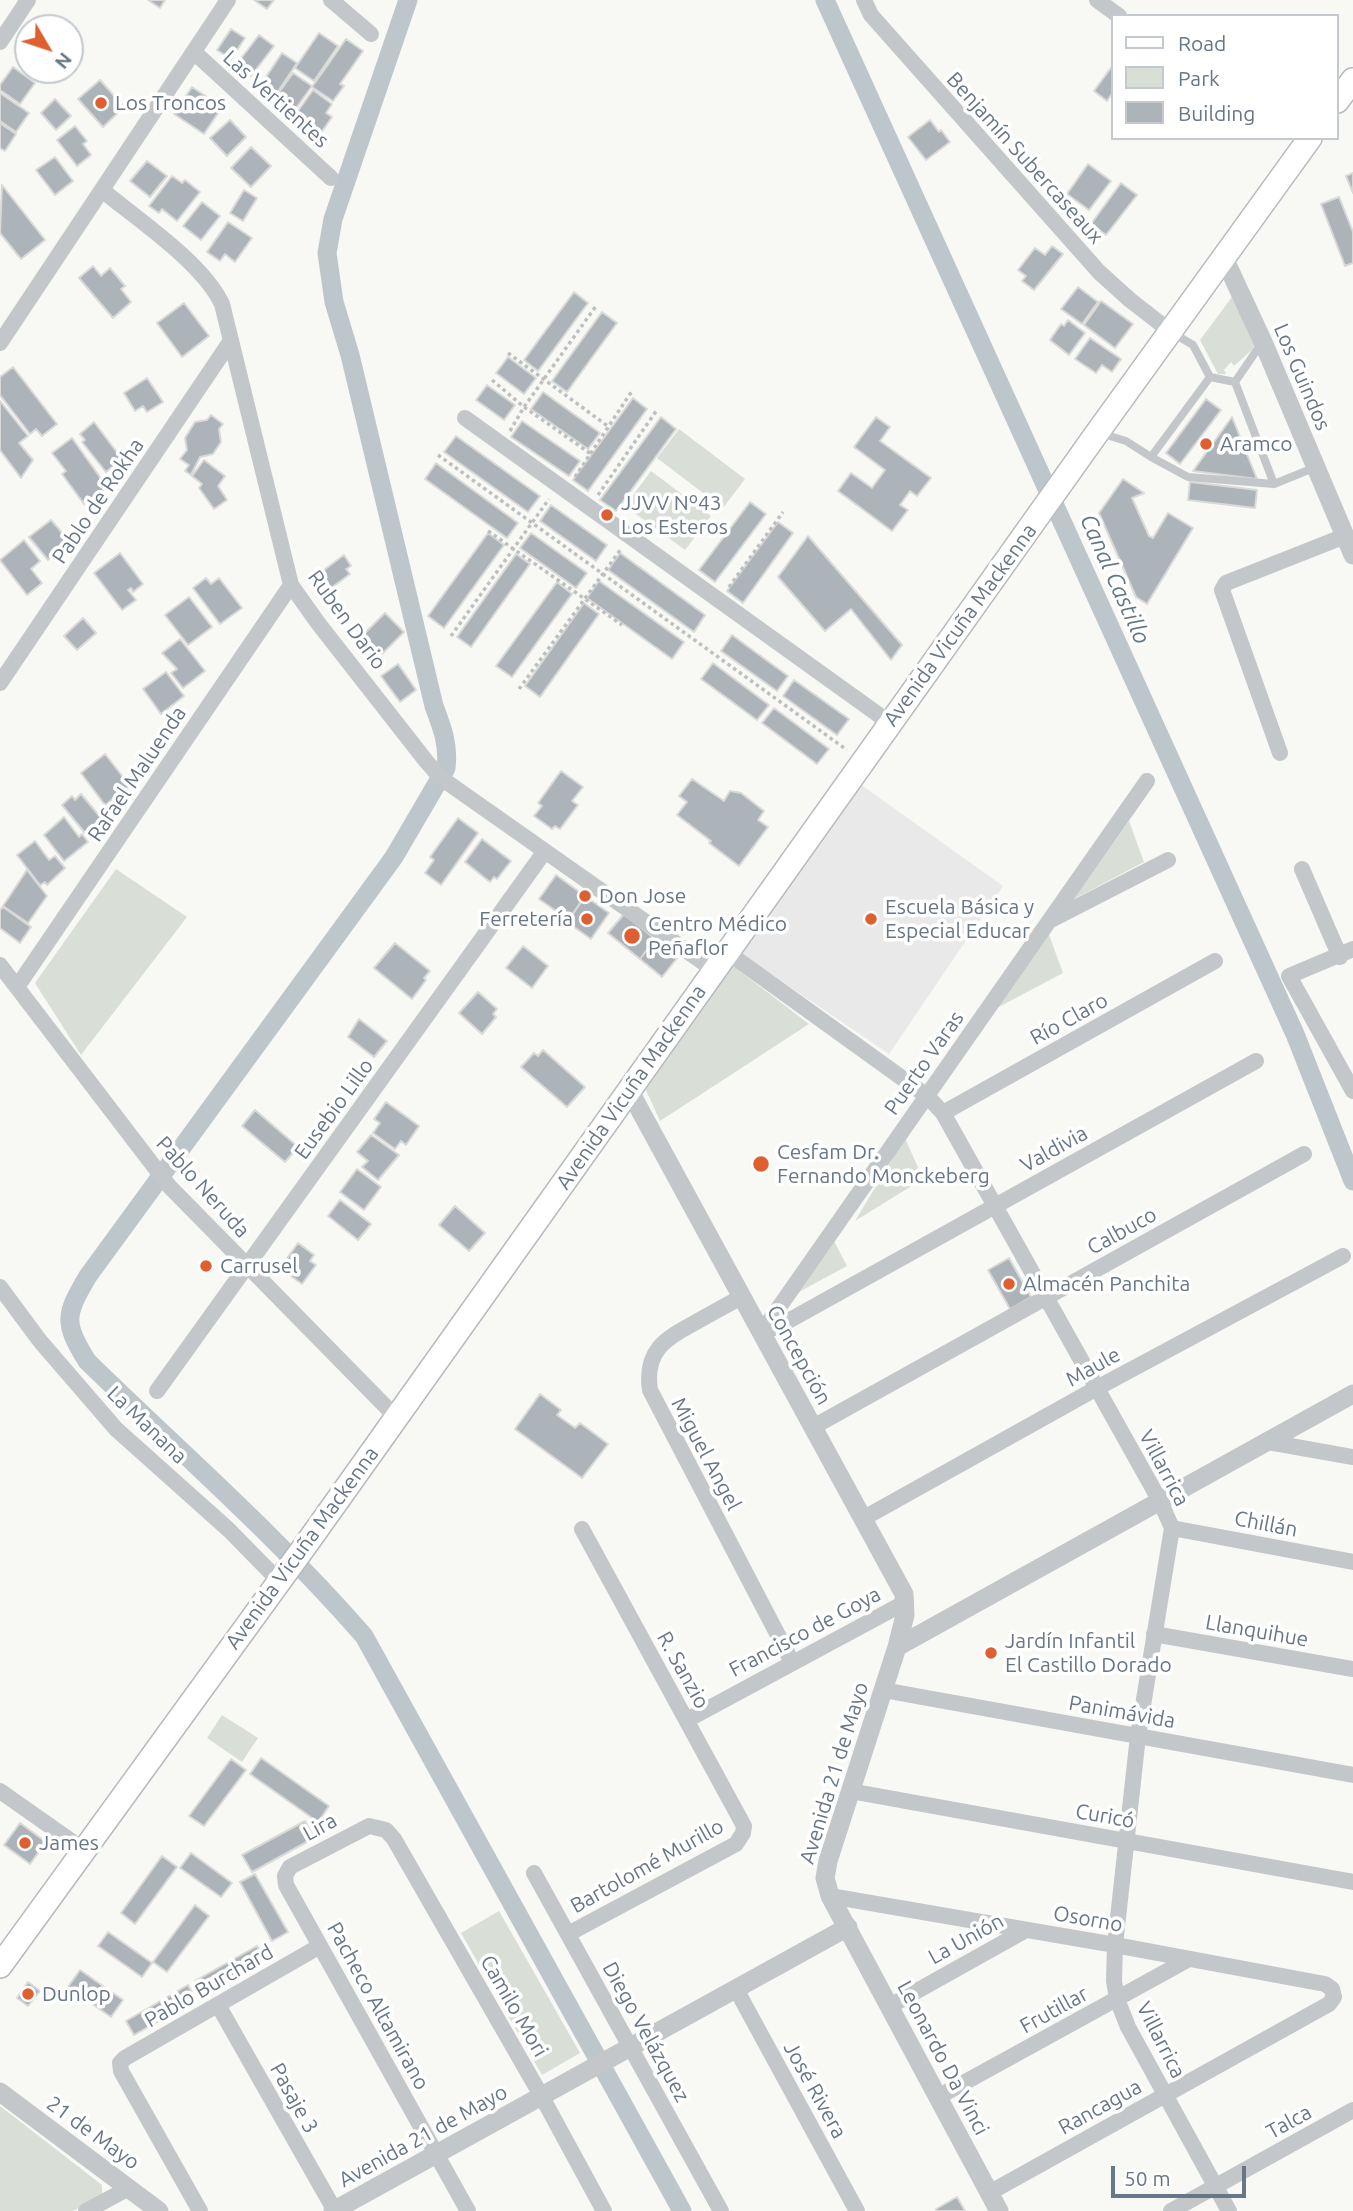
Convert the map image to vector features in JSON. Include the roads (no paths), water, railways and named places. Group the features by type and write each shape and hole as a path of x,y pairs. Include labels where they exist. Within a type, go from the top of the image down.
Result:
{"main road":[{"path":"1339,98 1353,80"},
{"name":"Avenida Vicuña Mackenna","path":"0,1966 305,1546 1224,258 1302,141"}],"street":[{"path":"0,42 28,0"},
{"path":"0,343 228,0"},
{"path":"331,0 371,34"},
{"name":"Benjamín Subercaseaux","path":"864,0 871,15 1099,272 1170,331"},
{"path":"1097,0 1116,14"},
{"name":"Las Vertientes","path":"194,52 331,178"},
{"name":"Ruben Dario","path":"102,190 197,269 214,287 222,304 292,585 318,623 426,761 451,786 545,851 721,961"},
{"name":"Los Guindos","path":"1224,258 1263,342 1353,555"},
{"name":"Pablo de Rokha","path":"0,683 230,342"},
{"path":"465,418 890,723"},
{"path":"1280,753 1222,590 1226,583 1345,536"},
{"name":"Rafael Maluenda","path":"17,987 292,585"},
{"name":"Puerto Varas","path":"761,1333 1147,781"},
{"name":"Eusebio Lillo","path":"157,1391 545,851"},
{"name":"Puerto Varas","path":"1051,920 1168,860"},
{"path":"1303,869 1346,953 1289,976 1353,1091"},
{"name":"Villarrica","path":"721,961 927,1096 943,1113 1160,1501 1171,1528 1138,1736 1114,1972 1117,2000 1128,2027 1229,2211"},
{"name":"Río Claro","path":"943,1113 1215,961"},
{"name":"Pablo Neruda","path":"0,965 169,1186 396,1417"},
{"name":"Valdivia","path":"761,1333 781,1325 1256,1061"},
{"name":"Concepción","path":"629,1090 900,1582 906,1602"},
{"name":"Calbuco","path":"813,1427 1304,1154"},
{"name":"Maule","path":"864,1518 1097,1388 1343,1256"},
{"name":"La Manana","path":"0,1287 40,1341 116,1429 229,1530 279,1581"},
{"name":"Miguel Angel","path":"741,1297 668,1338 655,1352 648,1380 653,1399 792,1662"},
{"path":"897,1647 1353,1394"},
{"path":"1268,1442 1353,1457"},
{"name":"Chillán","path":"1171,1528 1353,1562"},
{"name":"R. Sanzio","path":"582,1529 741,1820 743,1833"},
{"path":"897,1647 906,1602"},
{"name":"Francisco de Goya","path":"687,1720 906,1602"},
{"name":"Llanquihue","path":"1154,1634 1353,1669"},
{"name":"Avenida 21 de Mayo","path":"334,2211 848,1927 830,1896 825,1869 897,1647"},
{"name":"Panimávida","path":"883,1690 1353,1775"},
{"path":"0,1791 84,1850"},
{"name":"Curicó","path":"850,1791 1353,1882"},
{"name":"Lira","path":"285,1876 290,1867 363,1828 380,1827"},
{"name":"Camilo Mori","path":"380,1827 394,1839 604,2211"},
{"name":"Bartolomé Murillo","path":"568,1934 736,1844 743,1833"},
{"name":"Diego Velázquez","path":"534,1873 568,1934 624,2051 720,2211"},
{"name":"Pacheco Altamirano","path":"285,1876 286,1885 468,2211"},
{"name":"Osorno","path":"830,1896 1325,1984 1334,1993"},
{"name":"Leonardo Da Vinci","path":"848,1927 999,2211"},
{"name":"La Unión","path":"890,2006 1026,1930"},
{"name":"Pablo Burchard","path":"200,2211 121,2071 120,2063 320,1946"},
{"name":"Frutillar","path":"938,2098 1189,1959"},
{"name":"José Rivera","path":"736,1989 857,2211"},
{"name":"Rancagua","path":"989,2193 1329,2004 1334,1993"},
{"name":"Pasaje 3","path":"218,2004 334,2211"},
{"name":"21 de Mayo","path":"0,2092 159,2211"},
{"name":"Talca","path":"1171,2211 1353,2110"},
{"path":"86,2211 129,2188"}],"lane":[{"path":"1170,331 1193,345 1210,377"},
{"path":"1235,382 1263,342"},
{"path":"1210,377 1235,382"},
{"path":"1151,457 1210,377"},
{"path":"1235,382 1274,484"},
{"path":"1097,433 1126,442 1188,478 1274,484 1316,467"}],"waterway":[{"path":"408,0 333,219 327,253 334,302 350,355 434,706 444,736 446,768 394,857 88,1276 71,1310 71,1327 87,1361 264,1530 364,1636 682,2211"},
{"name":"Canal Castillo","path":"825,0 1295,1034 1353,1181"}],"place":[{"name":"Los Troncos","path":"101,103"},
{"name":"Aramco","path":"1206,444"},
{"name":"JJVV Nº43 Los Esteros","path":"607,515"},
{"name":"Don Jose","path":"585,896"},
{"name":"Ferretería","path":"587,919"},
{"name":"Escuela Básica y Especial Educar","path":"871,919"},
{"name":"Centro Médico Peñaflor","path":"632,936"},
{"name":"Cesfam Dr. Fernando Monckeberg","path":"761,1164"},
{"name":"Carrusel","path":"206,1266"},
{"name":"Almacén Panchita","path":"1009,1284"},
{"name":"Jardín Infantil El Castillo Dorado","path":"991,1653"},
{"name":"James","path":"25,1843"},
{"name":"Dunlop","path":"28,1994"}]}
